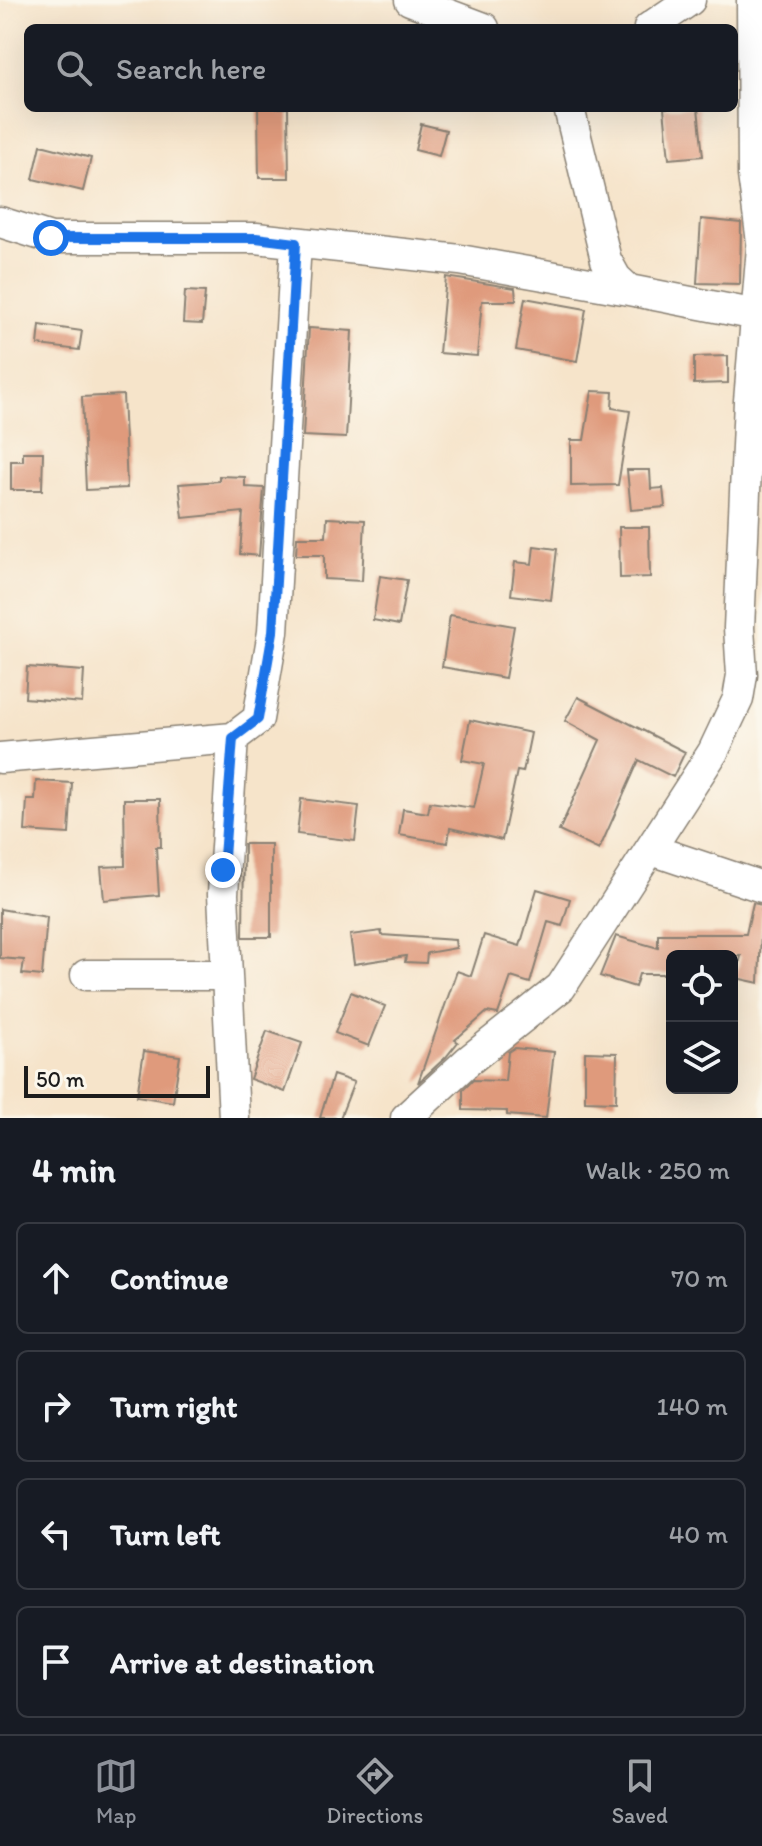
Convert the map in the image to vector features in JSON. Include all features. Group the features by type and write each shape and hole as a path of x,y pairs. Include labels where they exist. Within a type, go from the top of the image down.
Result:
{"street":[{"path":"410,0 473,24"},
{"path":"655,24 690,0"},
{"path":"406,1118 468,1061 561,987 713,752 752,680 739,628 762,244 753,175 752,0"},
{"path":"570,112 606,260 616,278 629,290"},
{"path":"0,222 51,238 256,238 460,260 759,315"},
{"path":"0,758 233,738 258,719 273,632 296,243"},
{"path":"233,738 223,870 225,975 234,1118"},
{"path":"652,850 762,887"},
{"path":"86,975 225,975"}],"building":[{"path":"258,112 288,112 289,178 259,178"},
{"path":"664,112 698,112 703,156 669,159"},
{"path":"421,124 446,130 439,156 415,150"},
{"path":"41,145 91,158 83,191 33,179"},
{"path":"701,219 741,223 740,284 697,283"},
{"path":"446,277 515,288 516,301 482,301 477,356 439,353"},
{"path":"185,291 205,292 202,324 183,323"},
{"path":"525,298 586,309 577,361 516,350"},
{"path":"40,325 82,331 79,350 38,345"},
{"path":"309,328 352,331 346,438 303,436"},
{"path":"728,356 728,383 694,384 694,357"},
{"path":"592,391 613,392 612,408 630,411 618,485 571,486 571,440 584,440"},
{"path":"123,395 127,488 86,490 82,397"},
{"path":"23,452 43,452 42,490 11,490 11,461 23,461"},
{"path":"627,470 650,470 651,489 663,488 665,507 631,510"},
{"path":"219,476 245,477 245,487 264,488 259,556 240,554 243,512 183,518 179,484 219,481"},
{"path":"327,518 365,520 362,581 324,579 324,555 296,555 297,537 326,537"},
{"path":"619,527 649,527 650,577 620,578"},
{"path":"534,546 557,549 551,600 511,595 515,562 532,564"},
{"path":"380,576 407,580 399,625 373,620"},
{"path":"450,615 514,626 505,678 442,667"},
{"path":"27,667 84,671 82,703 25,698"},
{"path":"578,697 685,752 673,777 639,760 599,850 559,831 600,740 565,721"},
{"path":"470,720 531,733 523,772 517,771 502,840 450,828 448,843 399,835 403,809 428,813 430,802 474,808 484,764 462,760"},
{"path":"36,781 72,783 69,834 25,831 27,800 35,800"},
{"path":"124,799 160,799 161,847 156,847 159,895 104,900 101,867 125,866"},
{"path":"301,799 359,806 355,841 297,834"},
{"path":"244,844 271,844 271,937 243,937"},
{"path":"537,889 570,899 562,926 548,922 530,983 511,977 498,1014 487,1012 455,1040 458,1042 446,1057 418,1083 457,971 471,976 484,935 520,946"},
{"path":"753,903 762,905 759,983 738,978 741,956 738,956 738,950 666,950 666,974 639,974 635,987 600,976 616,936 658,948 658,934 746,934"},
{"path":"0,909 47,917 42,976 22,974 24,960 0,958"},
{"path":"381,931 382,935 455,940 456,948 427,953 426,963 405,962 406,956 354,964 350,935"},
{"path":"351,992 385,1006 369,1046 335,1033"},
{"path":"267,1031 302,1043 285,1092 250,1079"},
{"path":"514,1048 554,1052 546,1118 507,1115 507,1111 463,1110 463,1090 473,1080 505,1081 508,1052"},
{"path":"144,1051 180,1056 173,1102 137,1096"},
{"path":"585,1052 617,1053 616,1102 585,1101"},
{"path":"333,1075 354,1082 340,1118 320,1118"}],"route":[{"path":"51,238 256,238 296,243 273,632 258,719 233,738 223,870"}]}
